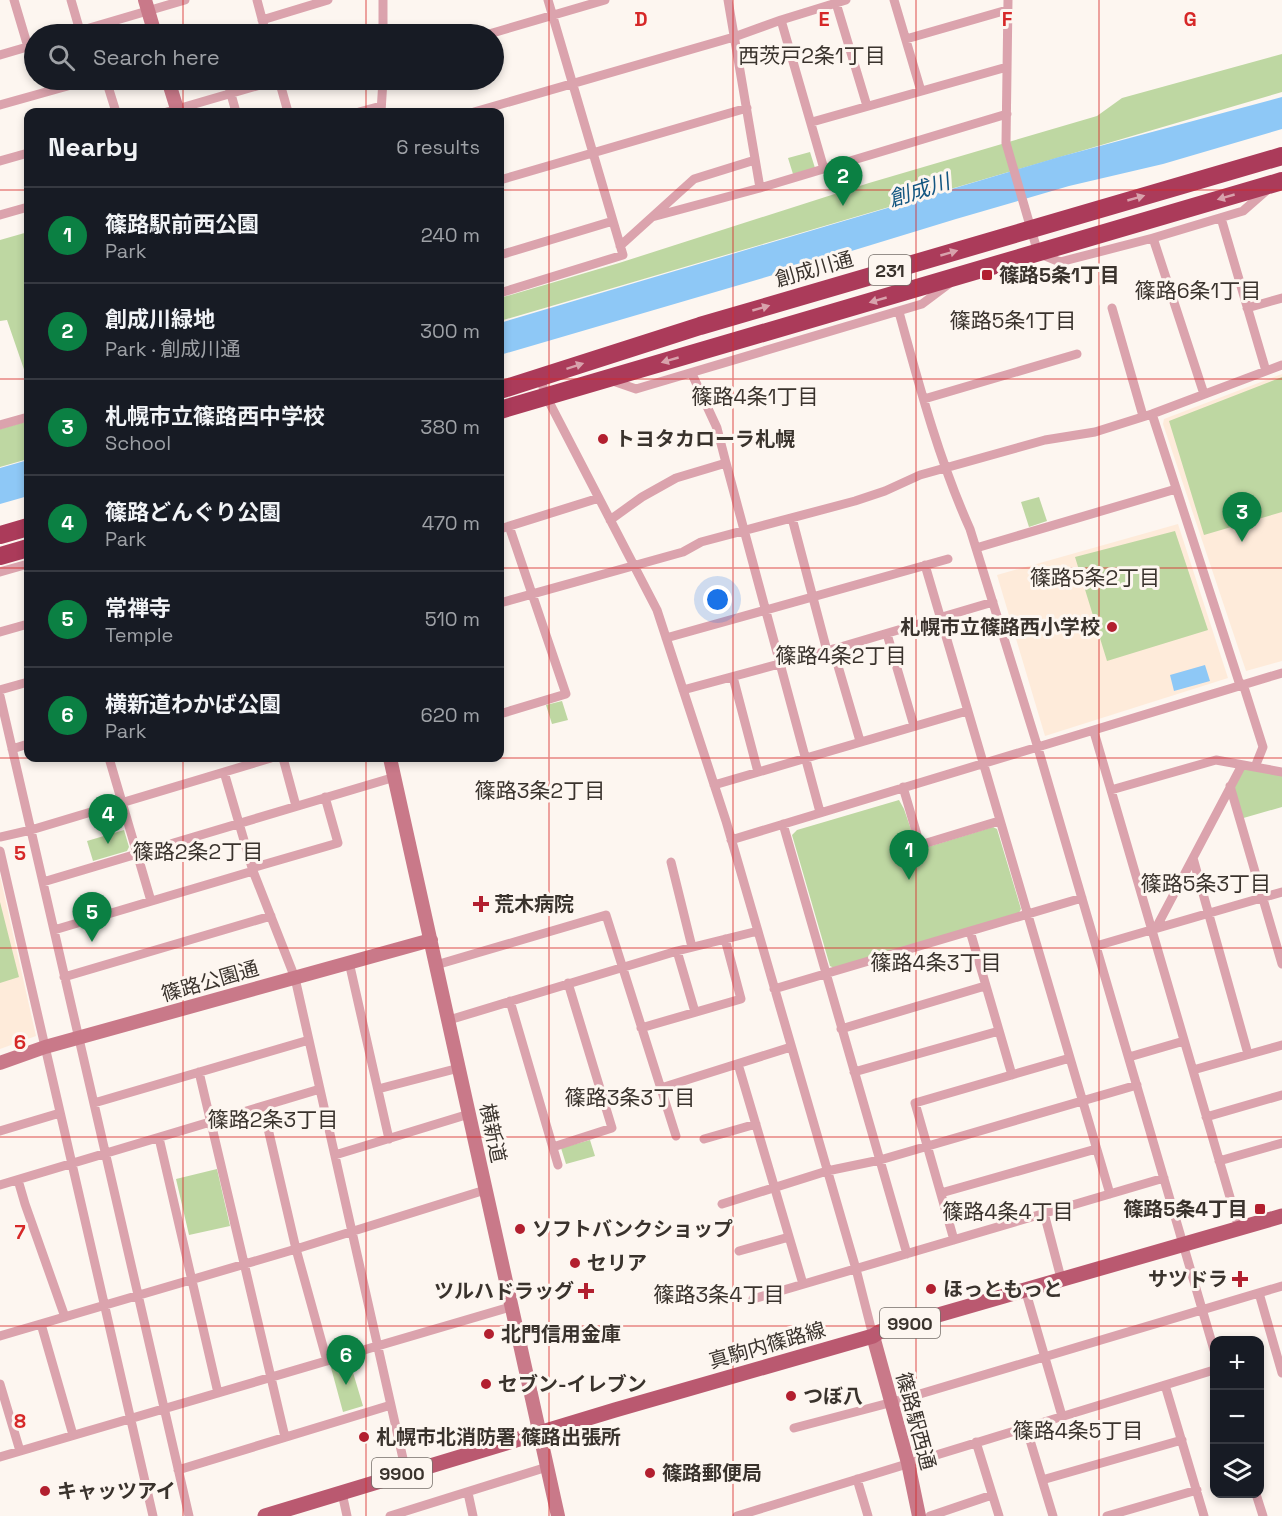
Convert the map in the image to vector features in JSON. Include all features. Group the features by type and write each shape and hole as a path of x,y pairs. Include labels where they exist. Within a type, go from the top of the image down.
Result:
{"highway":[{"name":"創成川通","path":"504,389 1029,222 1282,156"},
{"name":"231","path":"504,409 1279,182"},
{"path":"700,326 706,350"},
{"path":"0,535 24,528"},
{"path":"0,556 24,549"}],"main road":[{"name":"真駒内篠路線","path":"265,1516 1061,1278 1282,1216"}],"street":[{"path":"14,0 24,27"},
{"path":"71,0 84,24"},
{"path":"104,24 147,5 185,0"},
{"path":"257,0 263,24"},
{"path":"273,24 328,0"},
{"path":"383,24 384,0"},
{"path":"504,292 623,255 548,0"},
{"path":"504,30 605,0"},
{"path":"728,0 760,188"},
{"path":"894,0 921,91"},
{"path":"1008,0 1006,143 1038,253 1060,262 1221,218 1243,211 1279,182"},
{"path":"487,108 734,37 841,1 867,106"},
{"path":"147,5 152,24"},
{"path":"906,39 1007,10"},
{"path":"781,20 824,169"},
{"path":"0,55 24,48"},
{"path":"812,122 1007,67"},
{"path":"0,105 53,90"},
{"path":"109,90 115,108"},
{"path":"170,90 173,108"},
{"path":"230,90 235,108"},
{"path":"186,108 242,90"},
{"path":"281,90 287,108"},
{"path":"381,108 382,90"},
{"path":"504,179 747,108"},
{"path":"652,217 760,188 1007,114"},
{"path":"0,161 24,154"},
{"path":"620,246 694,179 755,160"},
{"path":"0,216 24,208"},
{"path":"1221,218 1266,371"},
{"path":"504,254 613,221"},
{"path":"1153,238 1204,394"},
{"path":"607,379 636,389 692,374 922,304 959,276"},
{"path":"1247,308 1282,298"},
{"path":"1112,309 1176,489 1263,747 1255,767"},
{"path":"899,312 924,399 956,499 976,548 1038,748 1211,1336"},
{"path":"924,399 1077,354"},
{"path":"504,602 683,552 701,542 855,501 947,468 1045,440 1095,432 1148,415 1282,365"},
{"path":"692,374 717,428 820,813"},
{"path":"540,378 546,396 657,610 731,840 856,1269 873,1336"},
{"path":"0,425 24,418"},
{"path":"610,520 642,497 676,478 726,463"},
{"path":"976,548 1176,489"},
{"path":"504,713 566,694 531,594 504,527 599,498"},
{"path":"792,518 813,597 860,741"},
{"path":"666,638 948,559"},
{"path":"0,572 24,565"},
{"path":"925,565 1110,1194"},
{"path":"683,690 887,634 993,602"},
{"path":"0,632 24,625"},
{"path":"887,634 914,726"},
{"path":"731,840 1094,732 1282,673"},
{"path":"732,677 758,772"},
{"path":"0,690 24,683"},
{"path":"0,696 189,1516"},
{"path":"714,785 967,711"},
{"path":"1094,732 1154,929 1239,1228"},
{"path":"12,749 24,745"},
{"path":"1111,790 1216,760 1282,772"},
{"path":"110,762 151,901"},
{"path":"0,837 31,830 258,762"},
{"path":"284,762 296,806"},
{"name":"横新道","path":"391,762 558,1516"},
{"path":"1154,929 1242,765"},
{"path":"224,772 253,869 295,978 406,1472"},
{"path":"43,882 395,777"},
{"path":"1230,786 1282,964"},
{"path":"903,787 920,845 999,821"},
{"path":"54,930 338,843 325,797"},
{"path":"783,824 908,1254"},
{"path":"0,851 153,1516"},
{"path":"1193,858 1248,1054"},
{"path":"671,862 692,947"},
{"path":"1096,946 1282,892"},
{"path":"774,989 1082,898"},
{"path":"436,964 606,915 676,1136"},
{"path":"64,977 271,916"},
{"path":"449,1020 677,951 758,931"},
{"path":"970,931 1012,1075"},
{"path":"641,1028 741,999 725,939"},
{"name":"篠路公園通","path":"0,1063 45,1047 431,940"},
{"path":"677,951 695,1012"},
{"path":"349,963 389,1139"},
{"path":"553,1147 612,1128 568,983"},
{"path":"841,1029 985,986"},
{"path":"510,1000 558,1165"},
{"path":"854,1072 999,1031"},
{"path":"94,1103 309,1040"},
{"path":"1129,1057 1184,1041"},
{"path":"1193,1070 1282,1045"},
{"path":"661,1089 791,1047"},
{"path":"954,1240 915,1103 1070,1058"},
{"path":"738,1064 803,1284"},
{"path":"378,1089 459,1068"},
{"path":"199,1072 285,1437"},
{"path":"722,1204 827,1171 880,1160 1137,1085"},
{"path":"0,1185 320,1089"},
{"path":"1206,1117 1282,1095"},
{"path":"263,1107 296,1249 327,1361"},
{"path":"0,1131 60,1113"},
{"path":"335,1155 469,1114"},
{"path":"704,1139 756,1124"},
{"path":"159,1138 219,1393"},
{"path":"1219,1161 1282,1143"},
{"path":"941,1193 1096,1149"},
{"path":"753,1299 1164,1178"},
{"path":"18,1180 65,1317"},
{"path":"0,1324 2,1336 485,1190"},
{"path":"1044,1213 1061,1278"},
{"path":"739,1251 789,1237"},
{"path":"794,1428 892,1402 1282,1286"},
{"path":"1025,1289 1062,1416"},
{"path":"1258,1293 1282,1373"},
{"path":"0,1457 510,1307"},
{"path":"41,1324 73,1436"},
{"path":"1271,1336 1282,1333"},
{"name":"篠路駅西通","path":"873,1336 908,1463 919,1516"},
{"path":"737,1516 756,1513 908,1463 1210,1372"},
{"path":"0,1384 20,1451"},
{"path":"1166,1385 1204,1516"},
{"path":"178,1470 391,1405"},
{"path":"1026,1427 1053,1516"},
{"path":"1042,1480 1182,1440"},
{"path":"976,1442 999,1516"},
{"path":"390,1516 547,1467"},
{"path":"857,1479 868,1516"},
{"path":"1107,1516 1197,1490"},
{"path":"342,1493 347,1516"},
{"path":"468,1493 473,1516"},
{"path":"930,1516 992,1495"},
{"path":"1258,1498 1263,1516"}],"shaded area":[{"path":"1282,374 1282,661 1246,671 1163,424 1164,419"},
{"name":"札幌市立篠路西小学校","path":"1178,524 1228,678 1045,736 997,575"},
{"path":"0,876 36,1036 0,1049"}],"green space":[{"path":"1282,54 1282,92 504,320 504,297 619,263 869,183 1097,116 1122,98"},
{"path":"810,152 815,168 793,174 788,158"},
{"path":"24,233 24,369 7,320 0,321 0,240"},
{"path":"1282,377 1282,512 1204,535 1169,421"},
{"path":"24,422 24,460 0,467 0,429"},
{"path":"1039,497 1047,521 1029,527 1021,502"},
{"path":"1175,531 1208,630 1107,661 1075,557"},
{"path":"562,701 568,720 552,724 546,705"},
{"path":"1242,765 1282,772 1282,807 1240,819 1230,786"},
{"path":"899,800 918,850 993,827 997,829 1021,909 1019,913 834,968 830,966 792,835 797,830"},
{"path":"124,830 129,847 127,851 93,861 87,841"},
{"path":"0,902 19,977 0,983"},
{"path":"590,1140 595,1156 566,1164 561,1148"},
{"path":"217,1169 230,1226 189,1235 176,1179"},
{"path":"349,1359 363,1406 343,1412 330,1364"}],"water":[{"path":"1282,97 1282,129 1163,164 1069,186 504,354 504,322 1059,157"},
{"path":"24,461 24,497 0,504 0,468"},
{"path":"1205,665 1210,681 1174,691 1170,675"}],"place":[{"name":"創成川緑地","path":"843,206"},
{"name":"篠路5条1丁目","path":"987,275"},
{"name":"トヨタカローラ札幌","path":"603,439"},
{"name":"札幌市立篠路西中学校","path":"1242,542"},
{"name":"札幌市立篠路西小学校","path":"1112,627"},
{"name":"篠路どんぐり公園","path":"108,844"},
{"name":"篠路駅前西公園","path":"909,880"},
{"name":"荒木病院","path":"481,904"},
{"name":"常禅寺","path":"92,942"},
{"name":"篠路5条4丁目","path":"1260,1209"},
{"name":"ソフトバンクショップ","path":"520,1229"},
{"name":"セリア","path":"575,1263"},
{"name":"サツドラ","path":"1240,1279"},
{"name":"ほっともっと","path":"931,1289"},
{"name":"ツルハドラッグ","path":"586,1291"},
{"name":"北門信用金庫","path":"489,1334"},
{"name":"セブン-イレブン","path":"486,1384"},
{"name":"横新道わかば公園","path":"346,1385"},
{"name":"つぼ八","path":"791,1396"},
{"name":"札幌市北消防署 篠路出張所","path":"364,1437"},
{"name":"篠路郵便局","path":"650,1473"},
{"name":"キャッツアイ","path":"45,1491"}],"district":[{"name":"西茨戸2条1丁目","path":"812,55"},
{"name":"篠路6条1丁目","path":"1198,290"},
{"name":"篠路5条1丁目","path":"1013,320"},
{"name":"篠路4条1丁目","path":"755,396"},
{"name":"篠路5条2丁目","path":"1095,577"},
{"name":"篠路4条2丁目","path":"841,655"},
{"name":"篠路3条2丁目","path":"540,790"},
{"name":"篠路2条2丁目","path":"198,851"},
{"name":"篠路5条3丁目","path":"1206,883"},
{"name":"篠路4条3丁目","path":"936,962"},
{"name":"篠路3条3丁目","path":"630,1097"},
{"name":"篠路2条3丁目","path":"273,1119"},
{"name":"篠路4条4丁目","path":"1008,1211"},
{"name":"篠路3条4丁目","path":"719,1294"},
{"name":"篠路4条5丁目","path":"1078,1430"}],"water label":[{"name":"創成川","path":"919,190"}]}
